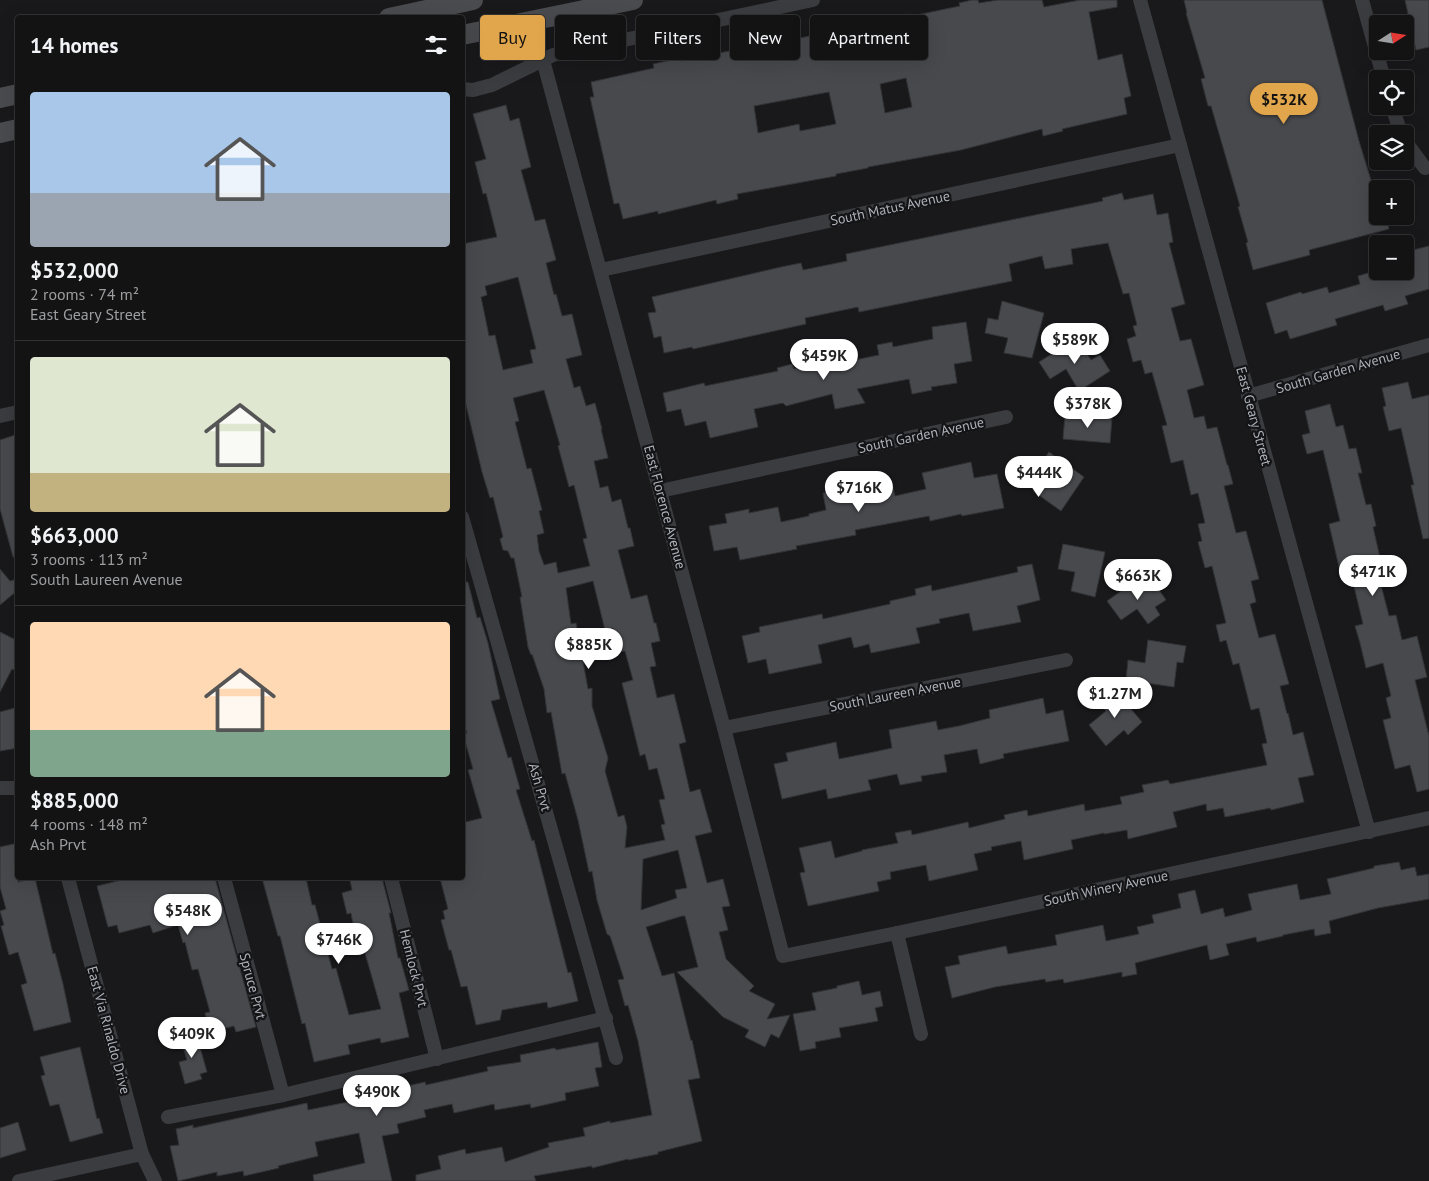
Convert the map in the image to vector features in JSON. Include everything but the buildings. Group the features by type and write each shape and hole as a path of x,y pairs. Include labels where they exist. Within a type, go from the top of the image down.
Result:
{"main road":[{"path":"401,15 473,0"},
{"path":"465,34 634,0"},
{"path":"0,98 15,95"},
{"path":"0,133 15,130"}],"street":[{"path":"545,59 553,55 813,0"},
{"name":"East Geary Street","path":"1140,0 1369,832"},
{"path":"1362,0 1381,70"},
{"path":"465,89 474,90 492,85 543,60"},
{"name":"East Florence Avenue","path":"543,60 724,728 783,956"},
{"name":"South Matus Avenue","path":"601,270 1180,146"},
{"path":"1414,153 1425,168"},
{"name":"South Garden Avenue","path":"1248,396 1429,345"},
{"path":"0,416 15,413"},
{"name":"South Garden Avenue","path":"660,491 1006,417"},
{"name":"Ash Prvt","path":"465,527 616,1058"},
{"name":"South Laureen Avenue","path":"724,728 1066,660"},
{"path":"0,788 15,788"},
{"name":"South Winery Avenue","path":"783,956 1429,818"},
{"name":"East Via Rinaldo Drive","path":"69,880 142,1154 155,1181"},
{"name":"Spruce Prvt","path":"225,880 283,1095"},
{"name":"Hemlock Prvt","path":"392,880 437,1059"},
{"path":"897,932 921,1034"},
{"path":"168,1117 283,1095 606,1018"},
{"path":"19,1181 142,1154"}]}
